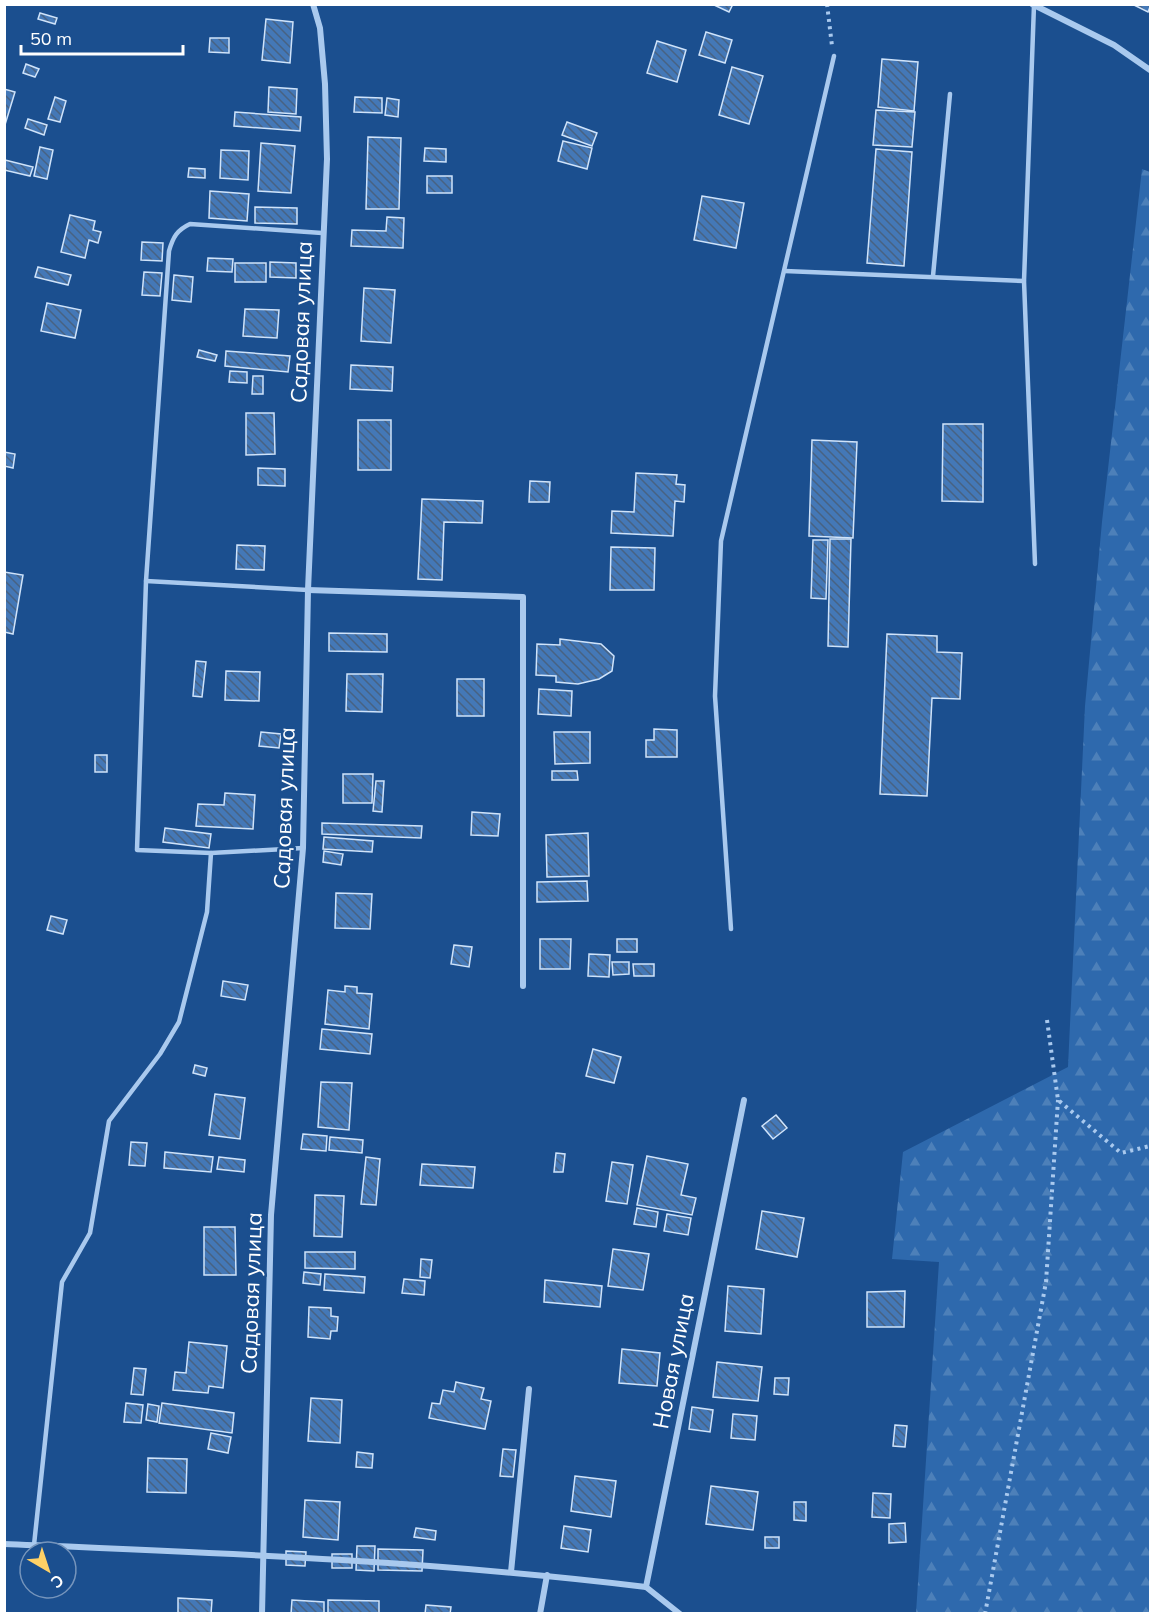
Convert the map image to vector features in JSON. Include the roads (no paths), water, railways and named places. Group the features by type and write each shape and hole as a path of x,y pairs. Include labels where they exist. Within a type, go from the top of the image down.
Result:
{"street":[{"name":"Садовая улица","path":"262,1614 261,1554 271,1215 303,849 308,590 327,159 325,84 320,28 312,4"},
{"path":"1033,5 1114,45 1150,70"},
{"path":"308,590 523,597 523,986"},
{"name":"Новая улица","path":"646,1587 744,1100"},
{"path":"511,1572 529,1389"},
{"path":"78,1547 261,1554 547,1575 646,1587 680,1614"},
{"path":"540,1614 547,1575"}],"lane":[{"path":"1033,5 1024,281 1035,564"},
{"path":"731,929 715,696 721,541 834,56"},
{"path":"933,276 950,94"},
{"path":"303,849 211,853 137,850 146,581 169,251 172,240 179,230 190,224 322,233"},
{"path":"785,271 1024,281"},
{"path":"146,581 308,590"},
{"path":"35,1540 62,1282 90,1233 109,1121 160,1054 179,1022 207,912 211,853"}]}
